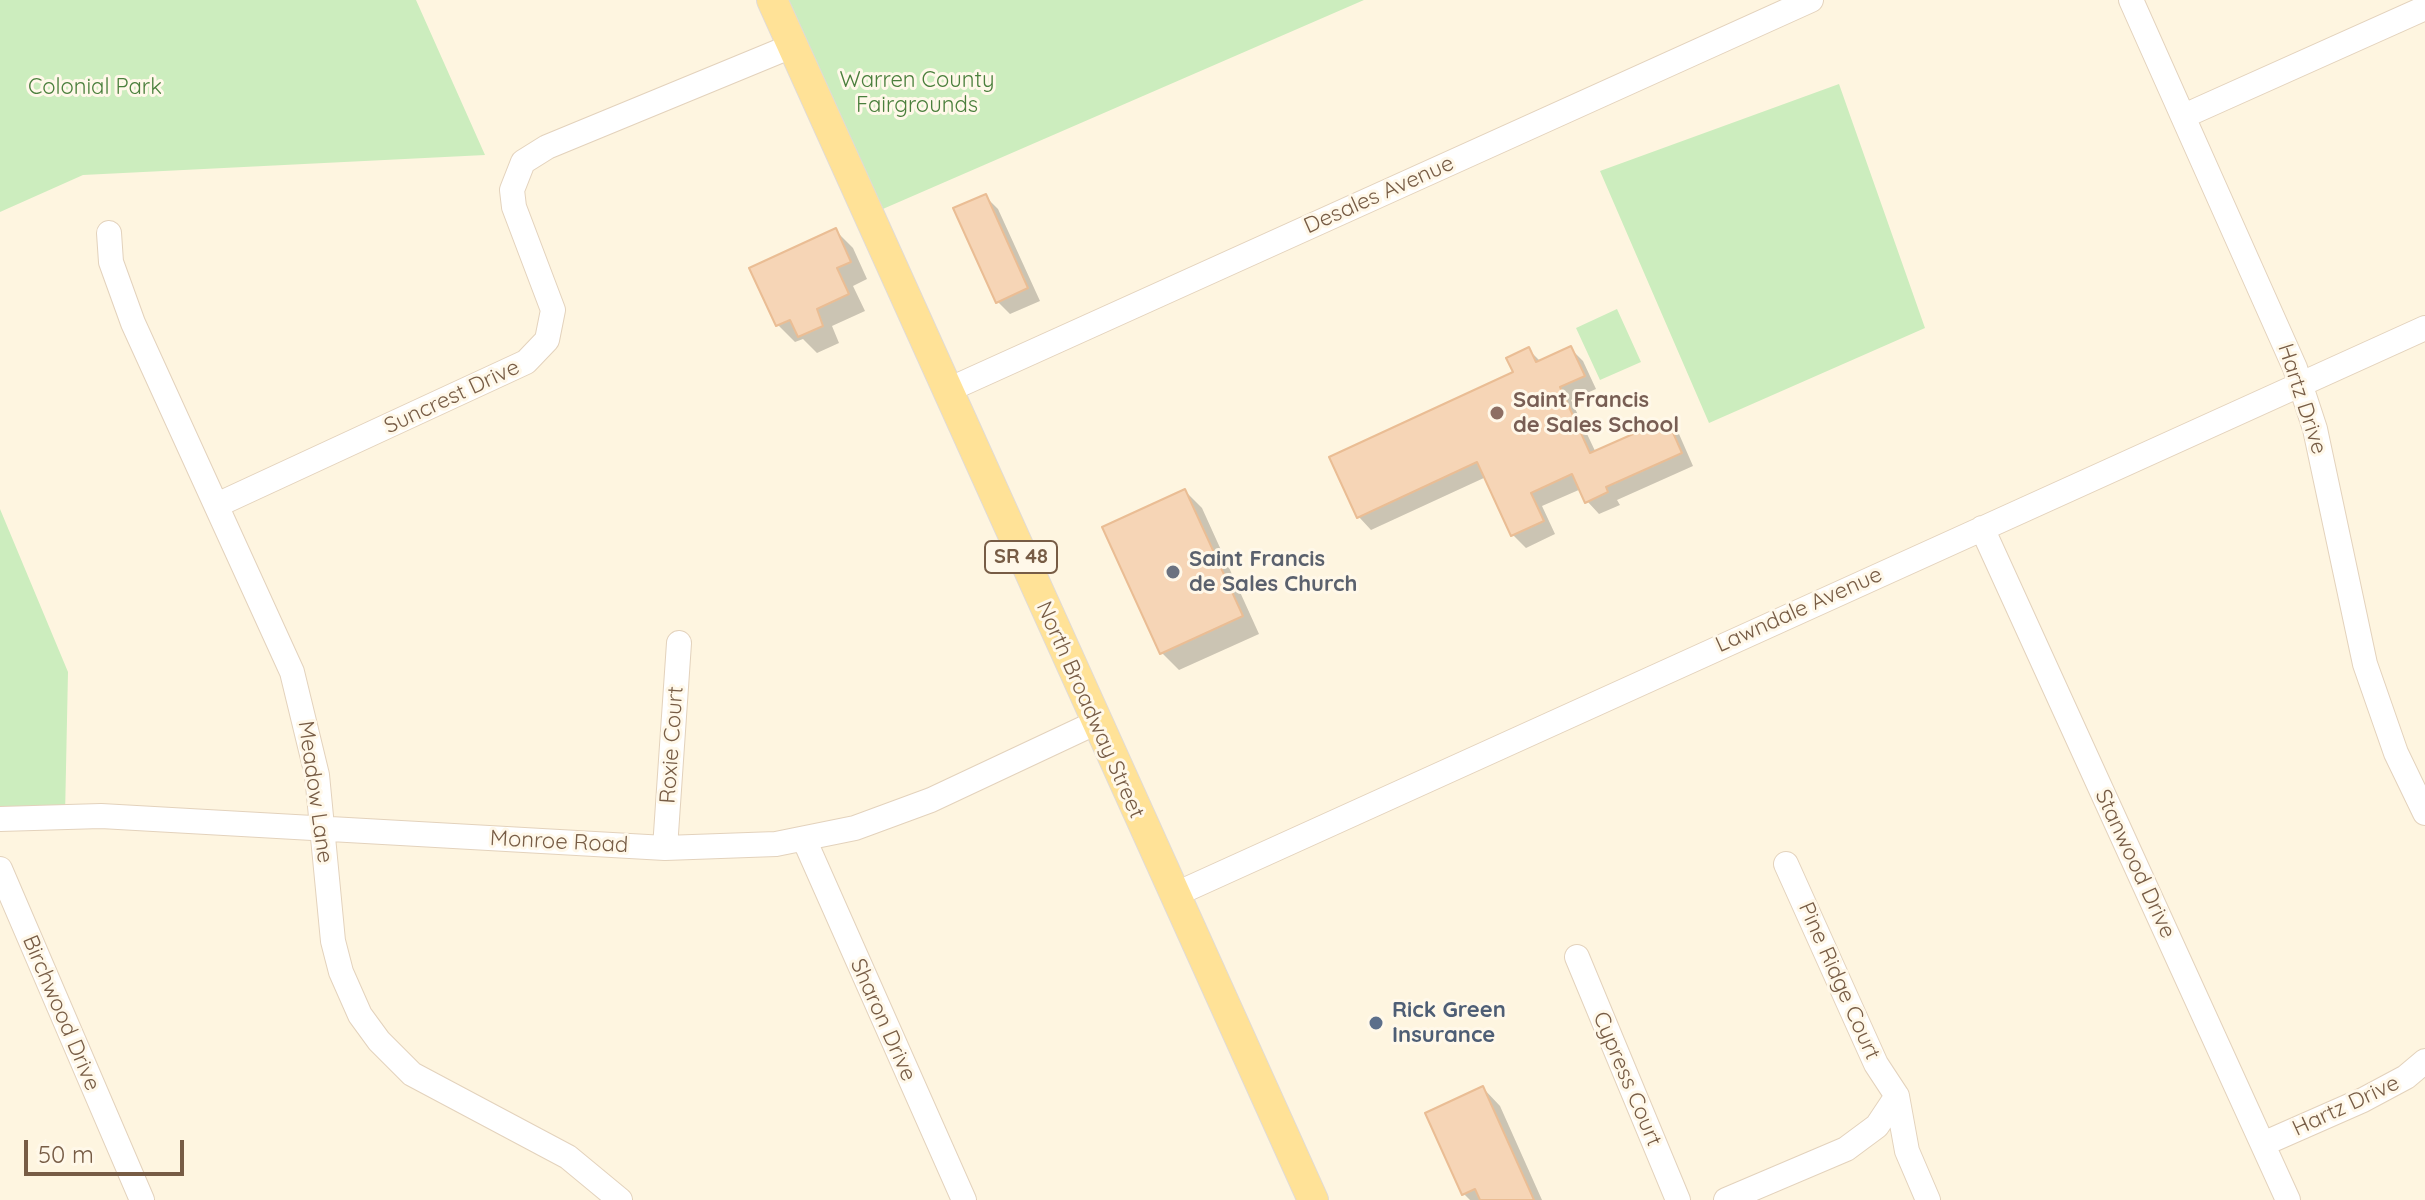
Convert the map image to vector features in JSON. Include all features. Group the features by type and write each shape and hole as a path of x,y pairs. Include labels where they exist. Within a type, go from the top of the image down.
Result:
{"main road":[{"name":"North Broadway Street","path":"772,0 1095,723 1313,1200"}],"street":[{"name":"Desales Avenue","path":"946,391 1811,0"},
{"name":"Hartz Drive","path":"2131,0 2300,384 2315,429 2365,664 2396,753 2425,813"},
{"path":"2184,116 2425,8"},
{"name":"Suncrest Drive","path":"217,505 526,362 547,340 553,310 514,207 512,190 523,162 547,147 792,46"},
{"name":"Meadow Lane","path":"109,233 111,262 133,323 292,672 317,775 333,941 341,972 360,1015 379,1041 425,1083 512,1124 568,1157 620,1200"},
{"name":"Lawndale Avenue","path":"1174,895 2425,328"},
{"name":"Stanwood Drive","path":"1982,528 2288,1200"},
{"name":"Roxie Court","path":"665,848 679,643"},
{"name":"Monroe Road","path":"0,819 101,816 665,848 723,847 804,839 855,828 931,800 1095,723"},
{"name":"Sharon Drive","path":"804,839 964,1200"},
{"name":"Pine Ridge Court","path":"1786,864 1876,1064 1897,1096"},
{"name":"Birchwood Drive","path":"0,869 142,1200"},
{"name":"Cypress Court","path":"1577,957 1678,1200"},
{"name":"Hartz Drive","path":"2263,1144 2363,1100 2406,1077 2425,1061"},
{"path":"1726,1200 1846,1149 1877,1126 1897,1096"},
{"path":"1897,1096 1907,1151 1928,1200"}],"green space":[{"name":"Colonial Park","path":"0,0 416,0 485,155 83,175 0,212"},
{"name":"Warren County Fairgrounds","path":"772,0 1364,0 869,215"},
{"path":"1839,84 1925,328 1709,423 1600,171"},
{"path":"1617,309 1641,362 1600,380 1576,328"},
{"path":"0,509 68,672 65,816 0,819"}],"building":[{"path":"986,194 1028,288 996,303 953,208"},
{"path":"836,228 851,262 837,268 849,294 817,309 823,326 798,337 790,320 776,326 749,268"},
{"name":"Saint Francis de Sales School","path":"1571,346 1585,376 1560,387 1590,453 1667,419 1682,453 1606,487 1608,492 1585,503 1572,474 1531,493 1544,521 1511,536 1477,462 1357,518 1329,457 1513,372 1506,358 1529,347 1536,362"},
{"name":"Saint Francis de Sales Church","path":"1185,489 1243,616 1160,654 1102,527"},
{"path":"1483,1086 1534,1200 1480,1200 1475,1189 1462,1195 1425,1113"}],"place":[{"name":"Saint Francis de Sales School","path":"1497,413"},
{"name":"Saint Francis de Sales Church","path":"1173,572"},
{"name":"Rick Green Insurance","path":"1376,1023"}]}
